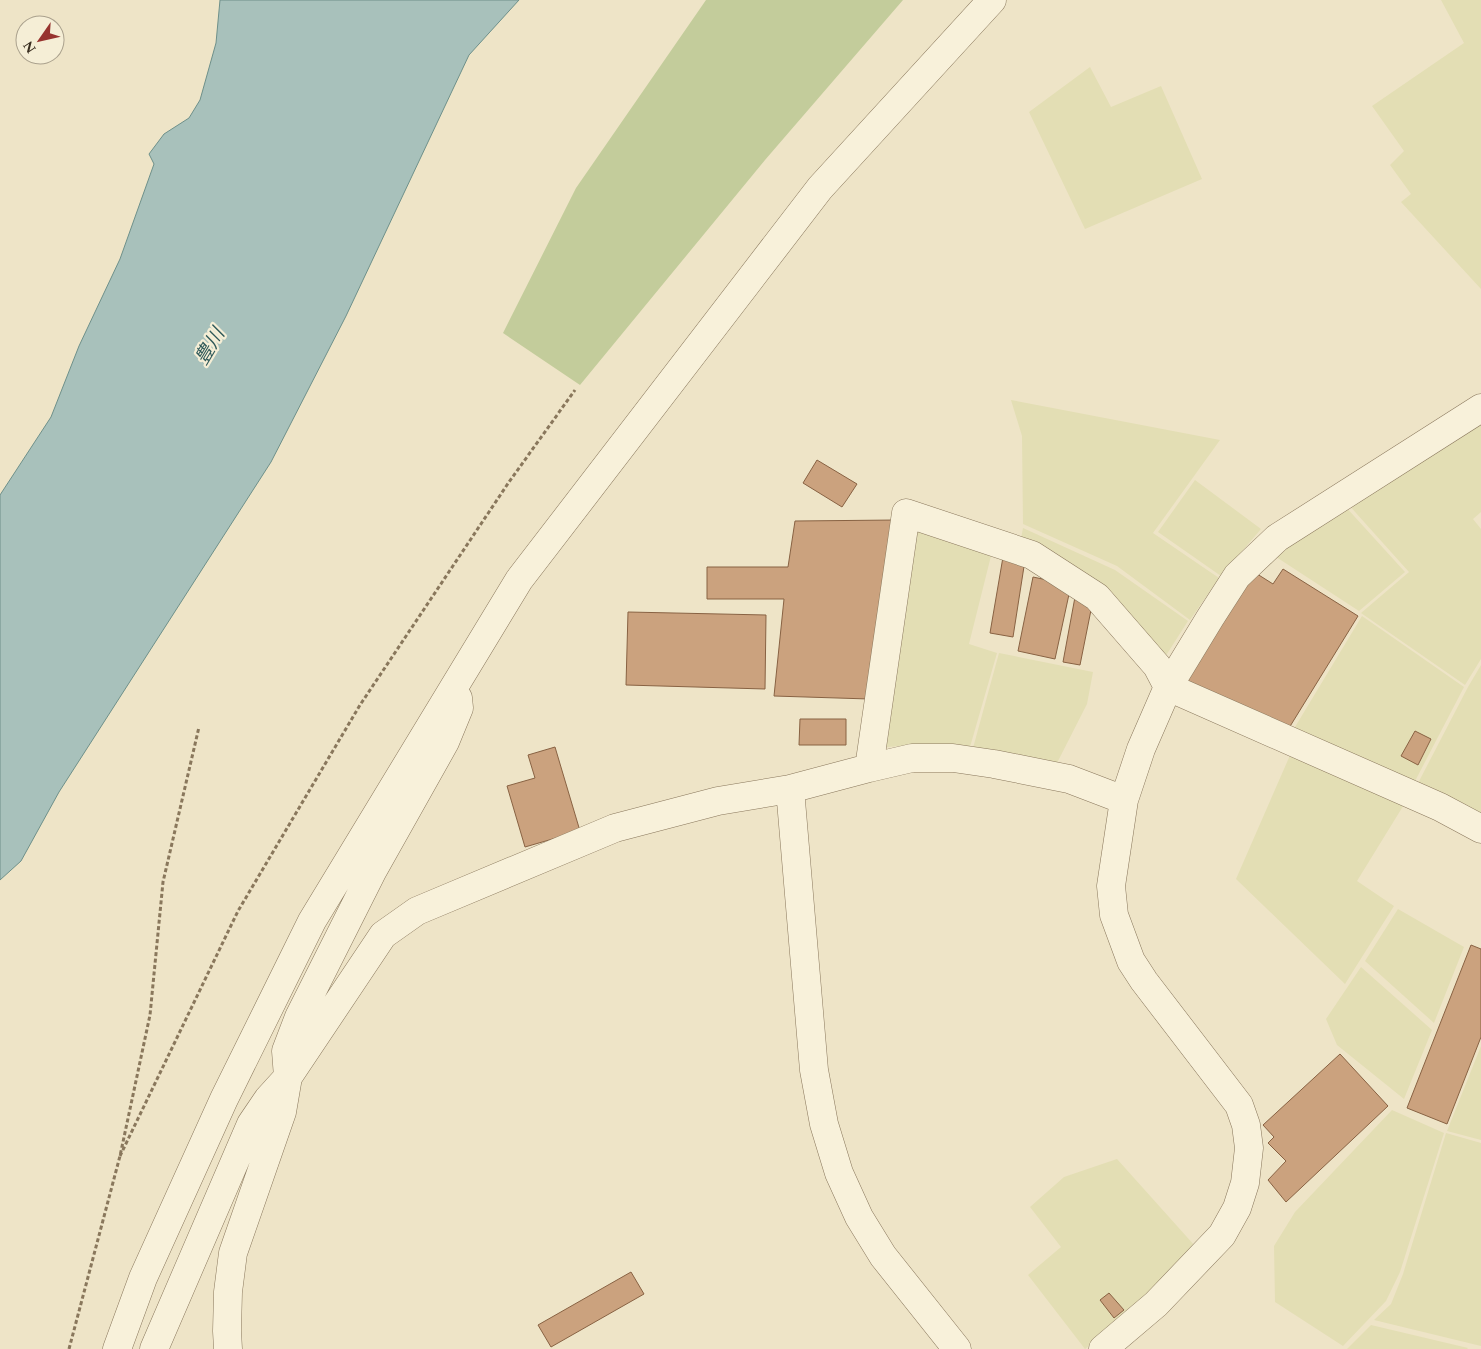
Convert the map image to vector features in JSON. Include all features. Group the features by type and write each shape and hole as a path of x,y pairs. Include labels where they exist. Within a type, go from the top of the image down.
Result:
{"street":[{"path":"117,1349 143,1278 224,1099 312,921 519,580 820,188 992,0"},
{"path":"1103,1349 1156,1304 1222,1235 1237,1208 1245,1183 1249,1148 1246,1125 1239,1105 1144,981 1132,961 1114,915 1111,886 1124,800 1141,749 1168,687 1237,576 1277,538 1481,408"},
{"path":"869,768 906,513 1032,555 1098,598 1156,666 1168,687 1440,807 1481,829"},
{"path":"228,1349 228,1292 233,1253 282,1112 288,1077 286,1051 300,1017 372,872 445,742 459,708 458,681"},
{"path":"154,1349 251,1124 268,1099 288,1077 383,936 417,911 615,828 718,801 790,789 912,758 952,758 994,764 1069,779 1124,800"},
{"path":"790,789 814,1070 826,1132 838,1173 859,1216 882,1256 957,1349"}],"path":[{"path":"120,1156 238,910 360,705 509,482 575,390"},
{"path":"69,1349 120,1156 150,1014 163,882 200,727"}],"shaded area":[{"path":"1441,0 1481,0 1481,289 1401,202 1411,194 1390,165 1404,151 1372,106 1464,43"},
{"path":"1090,67 1111,107 1161,86 1202,179 1085,229 1029,112"},
{"path":"1011,400 1220,440 1153,533 1219,578 1190,620 1117,566 1023,524 1022,436"},
{"path":"1481,421 1481,512 1473,519 1481,529 1481,659 1465,685 1361,613 1409,572 1347,503"},
{"path":"1195,480 1261,529 1221,576 1158,532"},
{"path":"1344,505 1405,572 1359,611 1270,553"},
{"path":"915,524 992,552 969,644 997,653 970,747 921,744 877,748"},
{"path":"1023,528 1115,570 1188,621 1165,657 1020,544"},
{"path":"1362,616 1464,687 1413,785 1292,732"},
{"path":"999,653 1093,672 1087,704 1057,763 973,748"},
{"path":"1481,665 1481,820 1416,787"},
{"path":"1291,753 1405,803 1357,881 1394,906 1345,984 1236,879"},
{"path":"1398,909 1464,947 1434,1023 1365,961"},
{"path":"1361,967 1432,1030 1404,1099 1337,1045 1326,1019"},
{"path":"1481,1046 1481,1140 1447,1131"},
{"path":"1392,1110 1444,1133 1400,1272 1386,1301 1343,1346 1275,1302 1274,1246 1295,1212"},
{"path":"1446,1133 1481,1143 1481,1346 1374,1320 1391,1304 1403,1274"},
{"path":"1117,1159 1195,1246 1133,1310 1085,1349 1028,1275 1061,1247 1030,1207 1064,1177"},
{"path":"1371,1325 1468,1348 1347,1349"}],"green space":[{"path":"706,0 903,0 765,160 580,385 503,333 576,188"}],"water":[{"name":"豊川","path":"220,0 519,0 469,55 346,316 271,462 59,792 21,861 0,880 0,495 51,417 79,346 120,259 154,164 149,154 164,134 189,118 200,100 216,43"}],"building":[{"path":"817,460 857,484 842,507 803,483"},
{"path":"896,520 869,699 774,696 784,599 707,599 707,567 788,567 795,521"},
{"path":"1003,557 1025,560 1013,637 990,633"},
{"path":"1283,569 1358,616 1289,728 1185,682 1254,572 1273,584"},
{"path":"1033,577 1071,585 1055,659 1018,651"},
{"path":"1075,597 1093,600 1080,665 1063,662"},
{"path":"628,612 766,615 765,689 626,685"},
{"path":"800,719 846,719 846,745 799,745"},
{"path":"1415,731 1431,739 1418,765 1401,756"},
{"path":"555,747 580,831 525,847 507,786 535,778 528,755"},
{"path":"1471,945 1481,949 1481,1037 1447,1124 1407,1108"},
{"path":"1340,1054 1388,1106 1286,1202 1268,1180 1286,1161 1268,1143 1274,1137 1263,1125"},
{"path":"631,1272 644,1294 551,1347 538,1325"},
{"path":"1109,1293 1124,1310 1114,1318 1100,1300"}]}
